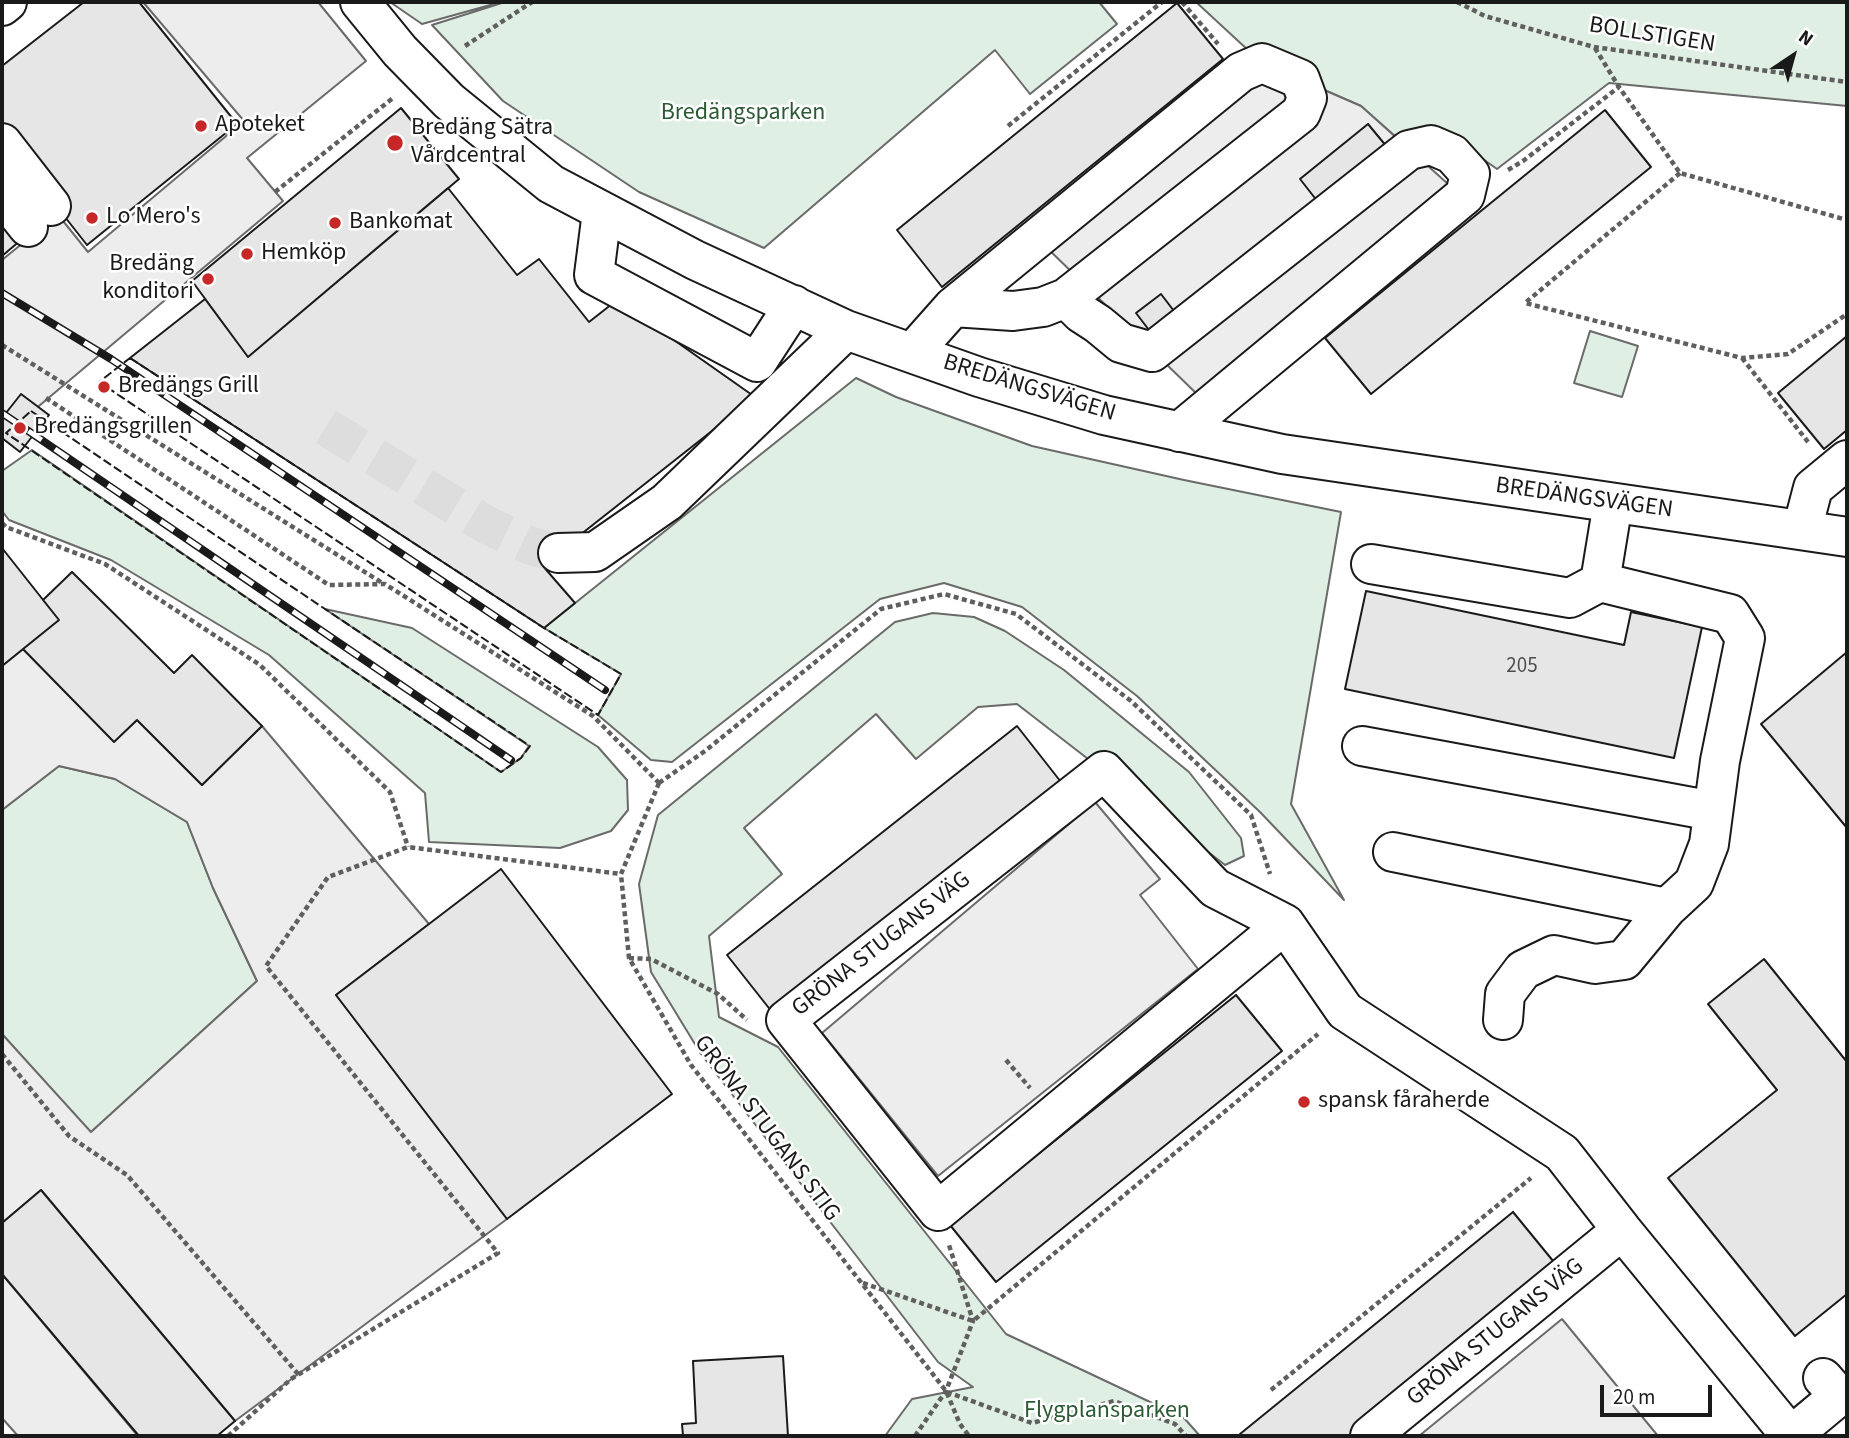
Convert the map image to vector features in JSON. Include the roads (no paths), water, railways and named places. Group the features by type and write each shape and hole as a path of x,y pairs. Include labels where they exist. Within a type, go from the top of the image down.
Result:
{"street":[{"path":"2,6 7,2"},
{"name":"BREDÄNGSVÄGEN","path":"360,2 400,51 449,101 551,184 695,260 846,330 979,377 1091,411 1282,454 1847,537"},
{"path":"914,352 953,307 1241,72 1262,63 1300,79 1307,98 1301,113 1066,298 1043,307 1013,311 953,307"},
{"path":"2,143 40,216 2,194"},
{"path":"1066,298 1081,313 1121,343 1152,352 1409,150 1431,145 1452,154 1470,174 1465,195 1179,432"},
{"path":"602,212 594,275 749,373 794,305"},
{"path":"558,553 595,552 667,502 846,330"},
{"path":"1802,530 1813,488 1847,460"},
{"path":"1600,582 1612,503"},
{"path":"1371,564 1570,598 1600,582 1730,614 1745,638 1720,761 1709,844 1694,883 1667,908 1625,960 1595,964 1553,955 1523,970 1505,995 1503,1020"},
{"path":"1362,746 1713,811"},
{"name":"GRÖNA STUGANS VÄG","path":"1285,924 938,1211 786,1020 1104,771 1215,888 1285,924 1345,1011 1562,1153 1780,1432"},
{"path":"1393,852 1667,908"},
{"name":"GRÖNA STUGANS VÄG","path":"1370,1436 1622,1230"},
{"path":"1780,1432 1839,1396 1823,1378"}],"tunnel":[{"path":"326,427 485,524 531,546 558,553"}],"railway":[{"path":"2,293 111,359 605,690"},
{"path":"2,413 511,760"}],"place":[{"name":"Apoteket","path":"201,126"},
{"name":"Bredäng Sätra Vårdcentral","path":"395,143"},
{"name":"Lo Mero's","path":"92,218"},
{"name":"Bankomat","path":"335,223"},
{"name":"Hemköp","path":"247,254"},
{"name":"Bredäng konditori","path":"208,279"},
{"name":"Bredängs Grill","path":"104,387"},
{"name":"Bredängsgrillen","path":"20,428"},
{"name":"spansk fåraherde","path":"1304,1102"}],"park label":[{"name":"Bredängsparken","path":"743,114"},
{"name":"Flygplansparken","path":"1107,1412"}]}
